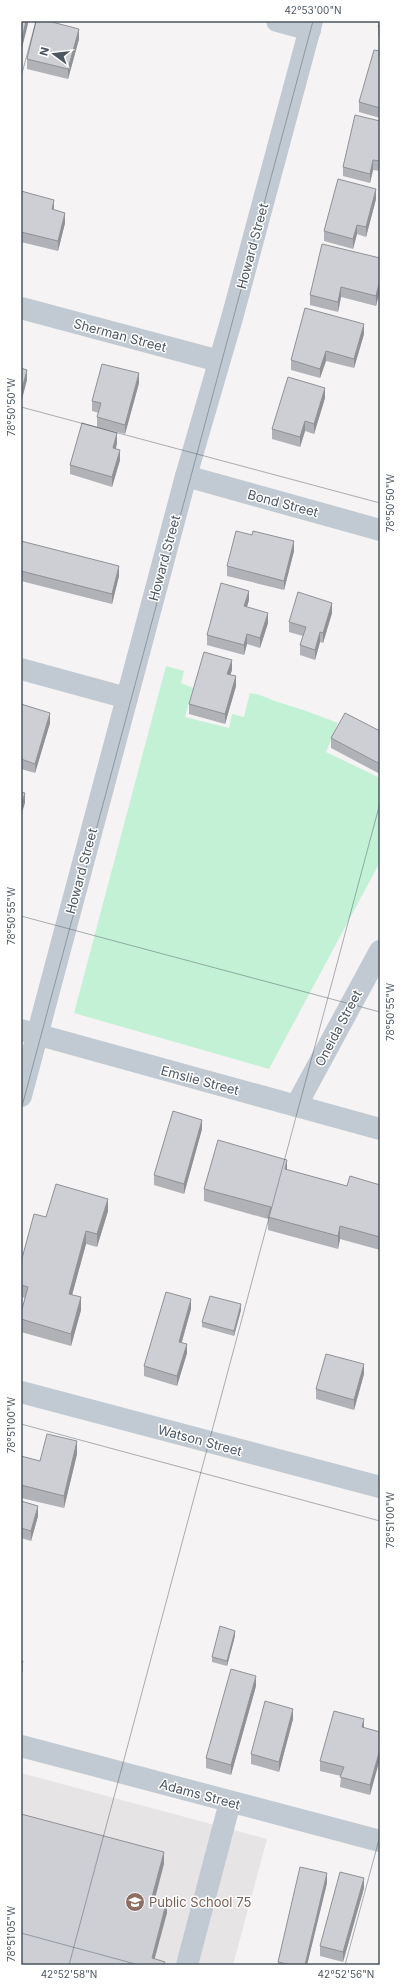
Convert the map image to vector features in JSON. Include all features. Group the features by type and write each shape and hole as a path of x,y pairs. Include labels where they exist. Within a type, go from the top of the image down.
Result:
{"street":[{"path":"277,21 311,25"},
{"name":"Howard Street","path":"21,1096 29,1033 127,698 186,476 311,25"},
{"name":"Sherman Street","path":"21,308 219,361"},
{"name":"Bond Street","path":"186,476 380,530"},
{"path":"21,669 127,698"},
{"name":"Oneida Street","path":"296,1106 380,951"},
{"name":"Emslie Street","path":"29,1033 380,1129"},
{"name":"Watson Street","path":"21,1392 380,1487"},
{"name":"Adams Street","path":"21,1746 380,1842"},
{"path":"187,1965 230,1802"}],"shaded area":[{"name":"Public School 75","path":"21,1773 267,1839 233,1965 21,1965"}],"green space":[{"path":"166,666 184,671 181,683 193,688 185,717 229,728 232,714 244,717 250,693 257,694 338,723 326,752 380,778 380,862 269,1069 74,1013"}],"building":[{"path":"21,21 26,21 21,43"},
{"path":"36,21 48,21 79,29 68,69 27,59"},
{"path":"374,50 380,51 380,108 359,102"},
{"path":"355,115 380,121 380,161 373,160 370,174 343,167"},
{"path":"338,179 376,189 366,227 357,225 353,239 324,231"},
{"path":"21,191 54,200 52,209 65,213 58,241 21,232"},
{"path":"322,244 380,258 380,280 376,296 341,287 338,302 310,295"},
{"path":"305,308 364,324 354,359 326,351 320,369 291,360"},
{"path":"102,364 139,373 125,425 97,417 101,403 92,401"},
{"path":"21,368 27,370 21,393"},
{"path":"288,377 325,388 314,424 305,421 300,437 272,429"},
{"path":"82,423 117,433 113,448 120,450 112,477 70,465"},
{"path":"236,531 252,535 253,531 294,541 284,581 227,566"},
{"path":"21,541 119,566 112,594 21,571"},
{"path":"221,583 249,591 244,606 268,613 260,638 247,634 244,645 207,635"},
{"path":"298,592 332,603 323,633 320,632 315,650 300,645 306,627 289,622"},
{"path":"204,652 232,660 227,674 236,676 225,714 189,704"},
{"path":"21,704 50,713 35,764 21,759"},
{"path":"345,713 380,731 380,764 331,738"},
{"path":"21,792 25,793 21,806"},
{"path":"173,1111 202,1120 184,1184 154,1175"},
{"path":"218,1140 287,1160 285,1169 347,1186 350,1176 380,1185 380,1237 340,1226 338,1236 268,1217 271,1207 204,1189"},
{"path":"56,1184 108,1199 97,1234 86,1231 69,1294 81,1297 71,1334 21,1319 21,1313 28,1287 21,1285 21,1262 34,1214 46,1217"},
{"path":"166,1292 191,1299 179,1342 187,1344 177,1376 144,1366"},
{"path":"210,1296 241,1304 234,1331 202,1322"},
{"path":"326,1354 364,1364 354,1400 316,1389"},
{"path":"47,1434 77,1441 64,1496 21,1485 21,1456 40,1461"},
{"path":"21,1501 38,1506 31,1531 21,1528"},
{"path":"220,1626 235,1631 227,1661 212,1657"},
{"path":"231,1669 256,1676 231,1765 206,1758"},
{"path":"265,1701 293,1709 279,1762 251,1754"},
{"path":"334,1711 364,1719 362,1727 380,1732 380,1749 370,1785 340,1777 344,1767 320,1761"},
{"path":"21,1814 164,1852 152,1897 167,1900 152,1958 165,1962 164,1965 21,1965"},
{"path":"300,1867 327,1873 305,1965 292,1965 278,1962"},
{"path":"340,1872 364,1878 343,1952 320,1946"}],"place":[{"name":"Public School 75","path":"135,1902"}]}
